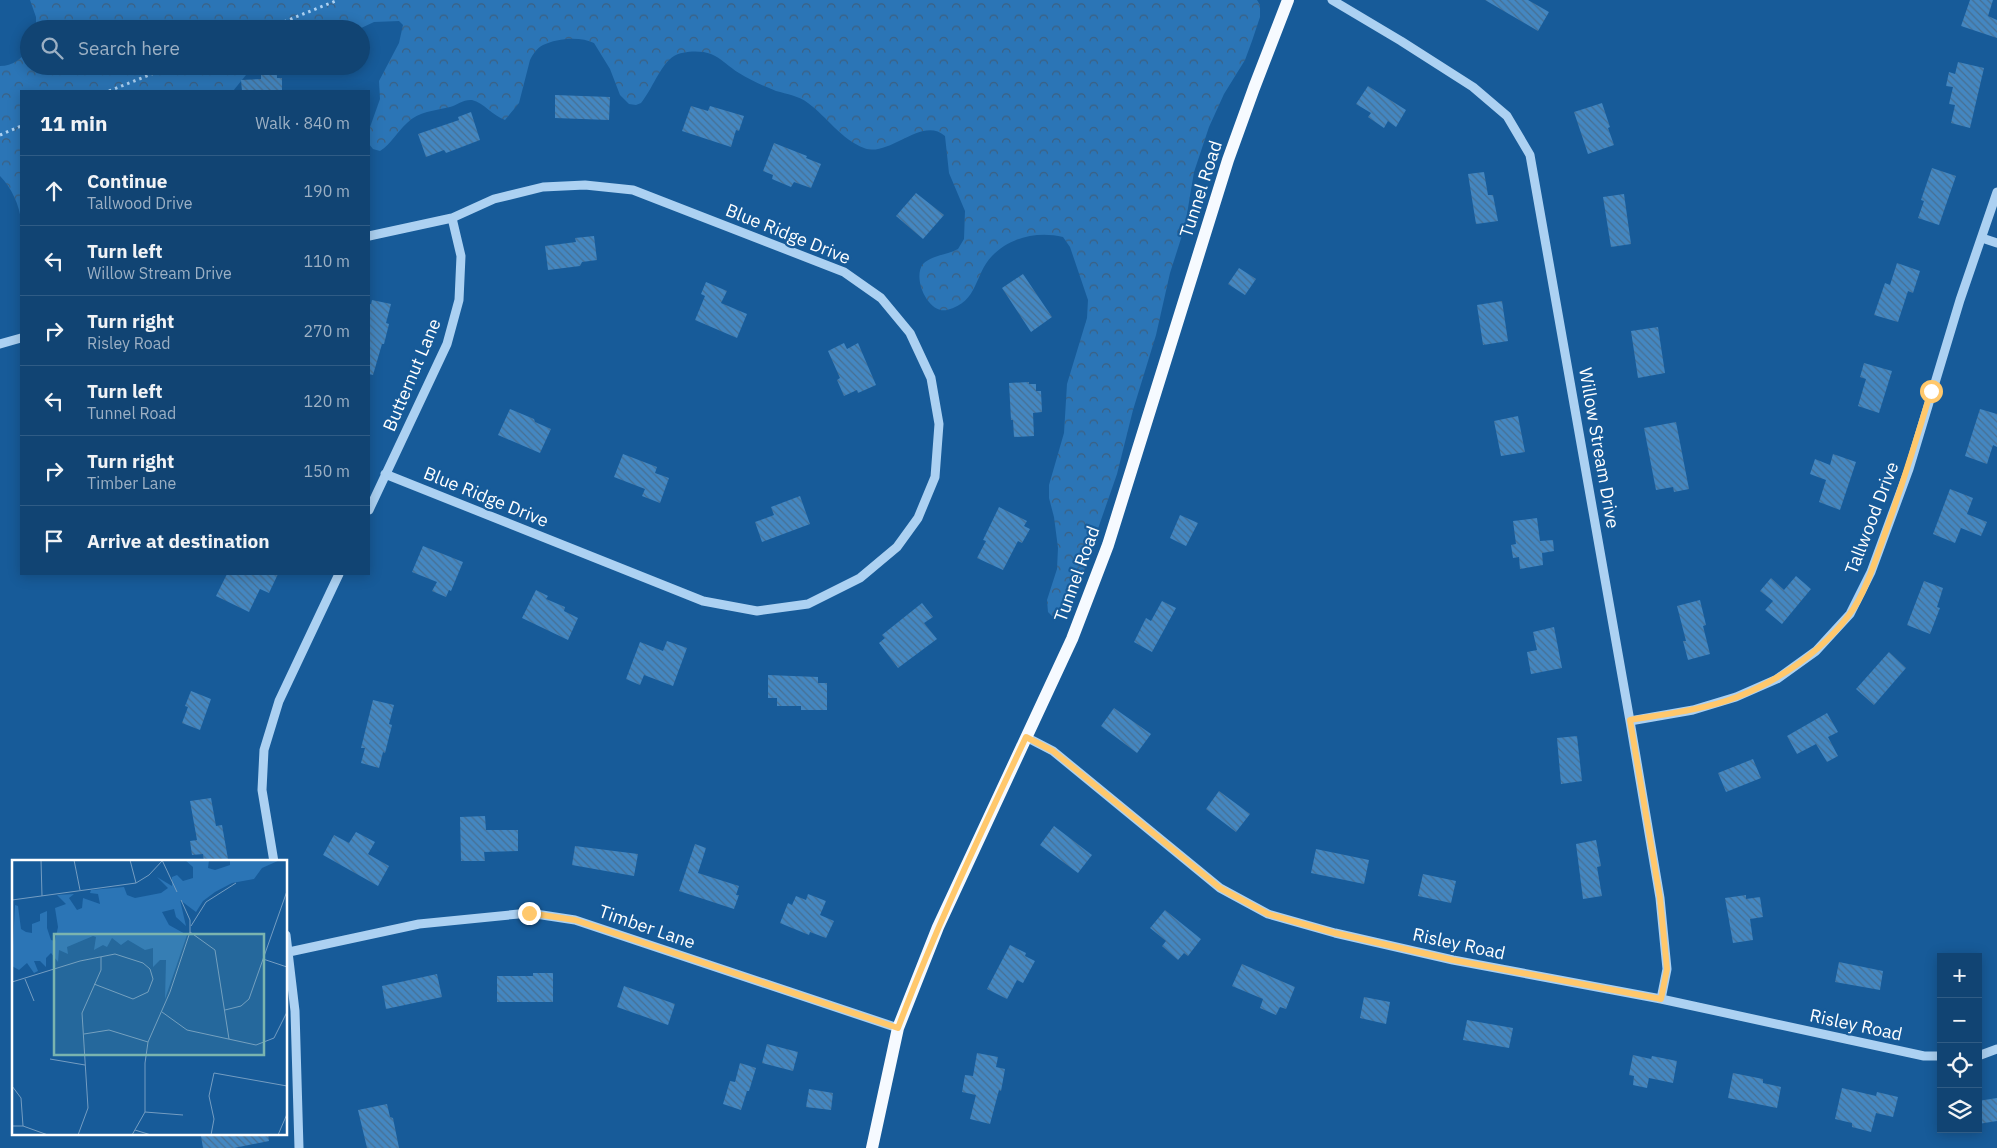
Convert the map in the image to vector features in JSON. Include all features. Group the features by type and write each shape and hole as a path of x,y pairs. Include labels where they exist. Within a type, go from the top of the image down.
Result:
{"main road":[{"name":"Tunnel Road","path":"872,1148 898,1028 935,935 1072,639 1108,545 1228,160 1288,0"}],"street":[{"name":"Willow Stream Drive","path":"1332,0 1473,87 1507,116 1530,155 1660,898 1667,969 1661,999"},
{"name":"Blue Ridge Drive","path":"370,236 452,218 494,199 543,187 585,185 633,190 844,272 881,298 910,333 931,378 939,424 936,477 918,518 897,547 860,578 808,604 757,611 703,601 385,474"},
{"name":"Tallwood Drive","path":"1630,720 1693,710 1736,697 1777,679 1816,651 1850,614 1871,572 1908,469 1960,300 1997,192"},
{"name":"Butternut Lane","path":"370,508 447,344 459,300 461,256 452,218"},
{"path":"1982,238 1997,243"},
{"path":"0,344 20,338"},
{"path":"274,860 262,790 264,750 279,700 339,575"},
{"name":"Risley Road","path":"1026,737 1060,756 1220,888 1268,914 1335,933 1453,960 1661,999 1924,1056 1937,1056"},
{"name":"Timber Lane","path":"289,952 419,924 529,913 575,920 898,1028"},
{"path":"288,946 295,1011 299,1148"},
{"path":"1982,1055 1997,1049"}],"path":[{"path":"288,20 338,0"},
{"path":"112,90 150,75"},
{"path":"0,135 20,126"}],"green space":[{"path":"30,0 1257,0 1260,5 1260,17 1245,60 1224,94 1209,127 1194,172 1185,226 1170,273 1156,335 1133,410 1117,474 1081,582 1063,612 1058,616 1052,616 1048,612 1047,600 1057,569 1058,548 1054,517 1049,498 1049,485 1064,433 1067,384 1087,318 1088,300 1070,247 1063,237 1034,235 1016,240 999,249 986,263 971,294 957,306 947,310 940,310 928,301 919,278 923,264 958,249 964,239 965,211 949,173 945,136 936,131 926,130 884,147 864,148 848,139 804,101 793,95 776,91 757,83 715,56 702,52 687,52 674,56 664,65 641,103 636,105 629,104 620,95 610,69 594,43 583,39 569,39 549,43 535,51 530,60 519,103 505,120 476,102 466,100 450,107 417,116 407,123 380,151 373,149 370,145 370,127 380,99 379,81 399,43 403,25 399,21 370,24 370,20 36,20"},
{"path":"20,58 20,75 246,75 234,90 20,90 20,215 14,197 0,176 0,66 9,65"}],"building":[{"path":"1485,0 1528,0 1549,12 1538,31"},
{"path":"1970,0 1993,0 1988,16 1997,20 1997,38 1961,26"},
{"path":"1958,62 1984,68 1970,128 1951,123 1955,105 1949,104 1953,87 1946,86 1949,72 1955,74"},
{"path":"261,75 277,75 277,78 282,78 282,90 242,90 241,80 261,79"},
{"path":"1368,86 1406,110 1396,127 1388,121 1384,128 1368,117 1371,113 1356,104"},
{"path":"555,95 610,97 609,120 555,118"},
{"path":"1602,103 1614,145 1588,154 1574,112"},
{"path":"691,106 708,111 710,106 744,116 739,131 736,130 731,147 682,131"},
{"path":"471,112 480,140 446,153 444,150 426,157 418,134 459,120 458,117"},
{"path":"774,143 807,156 806,158 821,164 811,188 794,182 791,187 772,179 773,175 763,171"},
{"path":"1932,168 1956,176 1939,225 1918,218 1924,201 1921,200"},
{"path":"1484,172 1488,195 1493,195 1498,221 1476,224 1468,174"},
{"path":"916,193 944,215 923,239 896,216"},
{"path":"1624,194 1631,244 1611,247 1603,197"},
{"path":"594,236 597,260 582,262 580,266 548,270 545,246 576,242 575,238"},
{"path":"1897,263 1920,271 1913,293 1908,291 1898,322 1874,315 1885,283 1890,285"},
{"path":"1239,268 1256,279 1245,295 1228,284"},
{"path":"1023,274 1052,317 1031,332 1002,288"},
{"path":"706,282 727,291 721,303 747,314 737,338 695,320 705,296 701,294"},
{"path":"372,300 391,304 386,323 389,324 384,344 382,344 373,375 370,374"},
{"path":"1502,301 1508,341 1483,345 1477,305"},
{"path":"1658,327 1665,373 1638,378 1631,331"},
{"path":"844,343 847,349 858,343 876,385 858,393 857,390 844,396 837,380 840,378 828,351"},
{"path":"1864,363 1892,371 1879,413 1858,406 1866,379 1860,377"},
{"path":"1029,382 1029,384 1036,384 1036,391 1041,391 1042,412 1033,413 1034,436 1014,437 1009,383"},
{"path":"510,409 534,419 535,422 551,429 540,453 498,435"},
{"path":"1980,409 1997,414 1997,447 1993,445 1987,464 1965,456"},
{"path":"1518,416 1525,452 1501,456 1494,421"},
{"path":"1676,422 1689,489 1674,492 1673,487 1656,490 1644,428"},
{"path":"623,454 657,467 655,473 669,478 660,503 642,496 645,489 614,477"},
{"path":"1833,454 1856,462 1840,510 1819,502 1826,480 1810,474 1815,459 1830,465"},
{"path":"1950,489 1973,498 1967,514 1987,522 1981,536 1961,528 1955,543 1933,534"},
{"path":"800,496 810,524 762,542 755,522 774,515 771,507"},
{"path":"999,507 1027,521 1024,526 1030,529 1022,543 1018,541 1003,570 977,558 986,541 983,540"},
{"path":"1180,515 1198,523 1186,546 1170,538"},
{"path":"1537,518 1540,541 1553,540 1554,551 1542,553 1543,565 1520,569 1519,557 1513,558 1511,545 1516,544 1513,521"},
{"path":"423,546 463,562 451,591 449,590 446,597 432,591 437,582 412,572"},
{"path":"226,575 278,575 269,593 260,589 249,612 216,596"},
{"path":"1796,576 1811,589 1782,624 1765,610 1773,601 1760,591 1771,578 1784,590"},
{"path":"1924,581 1943,588 1937,607 1940,608 1930,634 1907,625"},
{"path":"536,590 548,596 546,599 565,607 564,611 578,618 568,640 522,618"},
{"path":"1700,600 1706,625 1703,626 1710,654 1688,660 1683,641 1686,641 1677,606"},
{"path":"1162,601 1176,608 1152,652 1134,642 1146,618 1151,621"},
{"path":"922,603 933,617 924,623 937,639 898,668 879,643 885,638 882,635"},
{"path":"1554,627 1562,668 1531,674 1527,652 1537,650 1533,632"},
{"path":"667,641 687,648 673,686 644,675 640,685 626,679 640,642 663,651"},
{"path":"1889,652 1906,668 1874,705 1856,689"},
{"path":"768,675 818,677 818,683 827,683 827,710 801,710 801,706 777,706 777,698 768,698"},
{"path":"191,691 211,699 200,730 182,723 188,707 185,706"},
{"path":"373,700 394,705 389,724 392,725 379,768 361,763 365,748 361,748"},
{"path":"1114,708 1151,734 1137,753 1101,726"},
{"path":"1827,713 1838,732 1828,737 1838,756 1827,762 1816,744 1797,754 1787,736"},
{"path":"1577,736 1582,781 1561,784 1557,738"},
{"path":"1753,759 1761,778 1726,792 1718,773"},
{"path":"1219,791 1250,814 1236,832 1206,809"},
{"path":"211,798 216,826 222,825 228,859 204,860 203,854 192,855 190,841 197,840 190,801"},
{"path":"485,816 486,830 518,830 518,851 484,852 485,861 461,861 460,817"},
{"path":"1054,826 1092,855 1078,873 1040,845"},
{"path":"356,832 375,842 368,854 389,866 378,886 323,855 334,835 349,843"},
{"path":"1596,840 1601,866 1597,867 1602,896 1583,899 1576,844"},
{"path":"695,844 706,848 698,873 739,886 736,895 739,895 734,909 679,891"},
{"path":"575,846 638,854 634,876 572,865"},
{"path":"1316,849 1369,860 1364,884 1311,873"},
{"path":"1423,874 1456,881 1451,903 1418,896"},
{"path":"808,894 826,901 820,915 834,921 826,938 810,932 809,935 780,923 788,903 792,905 796,896 806,900"},
{"path":"1746,895 1746,899 1760,897 1763,917 1750,919 1753,940 1733,943 1725,898"},
{"path":"1165,910 1201,939 1188,956 1184,953 1178,960 1162,946 1166,941 1150,928"},
{"path":"1010,945 1026,953 1025,956 1035,961 1023,983 1017,980 1007,999 987,989"},
{"path":"1839,962 1883,971 1880,990 1835,982"},
{"path":"1242,964 1295,987 1286,1009 1280,1007 1276,1015 1260,1008 1263,999 1232,986"},
{"path":"533,973 553,973 553,1002 497,1002 497,976 533,976"},
{"path":"437,974 442,997 386,1009 382,986"},
{"path":"624,986 675,1004 668,1025 617,1007"},
{"path":"1364,997 1390,1002 1386,1024 1360,1018"},
{"path":"1467,1020 1513,1028 1509,1048 1463,1040"},
{"path":"767,1044 798,1052 793,1071 762,1063"},
{"path":"977,1053 998,1057 996,1067 1005,1069 1001,1091 999,1090 990,1124 970,1119 976,1095 962,1092 965,1075 973,1076"},
{"path":"1633,1055 1651,1059 1652,1056 1677,1061 1673,1083 1649,1078 1647,1088 1633,1085 1634,1076 1629,1075"},
{"path":"740,1063 756,1068 741,1110 723,1104 730,1081 735,1082"},
{"path":"1733,1073 1763,1079 1763,1083 1781,1087 1777,1108 1728,1098"},
{"path":"1842,1088 1876,1096 1877,1092 1898,1097 1893,1117 1876,1113 1871,1132 1852,1127 1852,1123 1835,1119"},
{"path":"809,1089 833,1093 831,1110 806,1107"},
{"path":"1997,1098 1997,1121 1982,1123 1982,1100"},
{"path":"387,1104 390,1117 393,1118 399,1148 367,1148 358,1110"},
{"path":"201,1136 268,1136 269,1141 234,1148 203,1148"}],"route":[{"path":"529,913 575,920 898,1028 938,927 1026,737 1053,751 1220,888 1268,914 1335,933 1453,960 1661,999 1667,969 1660,898 1630,720 1693,710 1736,697 1777,679 1816,651 1850,614 1871,572 1908,469 1931,391"}]}
